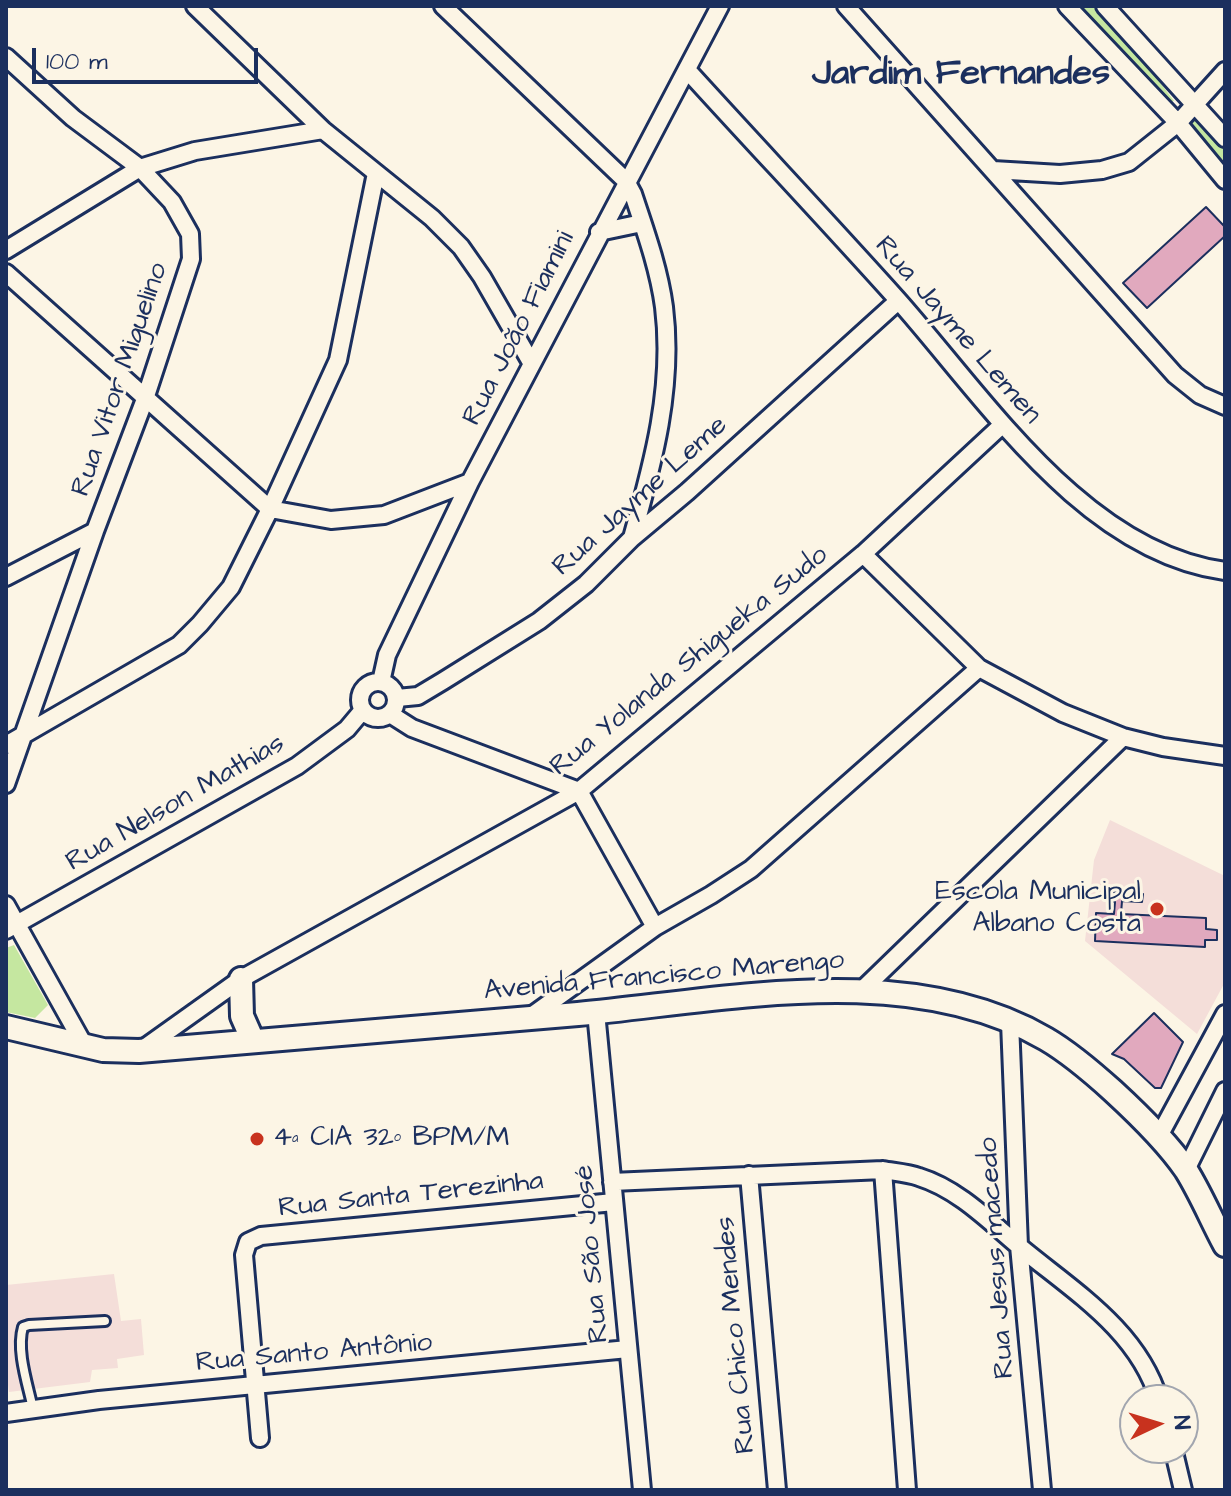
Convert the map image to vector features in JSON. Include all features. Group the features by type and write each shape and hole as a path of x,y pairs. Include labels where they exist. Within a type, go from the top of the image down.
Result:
{"main road":[{"path":"241,979 242,1016 253,1041"},
{"name":"Avenida Francisco Marengo","path":"6,1027 103,1050 139,1051 596,1012 764,994 861,991 930,1000 1010,1022 1046,1039 1091,1072 1126,1102 1186,1170 1225,1245"}],"street":[{"path":"195,6 323,130 432,218 461,247 532,364"},
{"path":"443,6 626,181 642,223 664,305 667,349 663,413 652,469 632,538"},
{"name":"Rua João Fiamini","path":"381,682 387,655 470,482 720,6"},
{"path":"846,6 1175,375 1200,395 1225,406"},
{"path":"1067,6 1178,123 1225,180"},
{"path":"1105,6 1225,138"},
{"name":"Rua Vitor Miguelino","path":"6,57 73,118 140,168 172,202 190,234 191,259 145,399 6,784"},
{"name":"Rua Jayme Lemen","path":"688,71 898,301 1002,425 1086,506 1133,539 1171,558 1202,568 1225,571"},
{"path":"993,170 1060,174 1102,170 1129,162 1178,123 1225,71"},
{"path":"6,250 140,168 195,151 323,130"},
{"path":"6,745 179,645 231,587 338,360 376,173"},
{"path":"599,232 642,223"},
{"path":"6,273 270,509 331,520 384,515 470,482"},
{"name":"Rua Jayme Leme","path":"397,698 418,696 539,621 586,584 632,538 898,301"},
{"name":"Rua Yolanda Shigueka Sudo","path":"139,1051 241,979 579,791 863,554 1002,425"},
{"path":"6,577 95,531"},
{"path":"863,554 979,668 1063,713 1123,737 1163,747 1225,756"},
{"path":"528,1018 655,927 751,869 979,668"},
{"path":"381,682 392,687 397,698 390,714 379,718 367,715 363,710 361,692 370,684 381,682"},
{"name":"Rua Nelson Mathias","path":"11,927 297,766 347,729 363,710"},
{"path":"390,714 412,728 579,791 655,927"},
{"path":"861,991 1123,737"},
{"path":"6,905 11,927 84,1045"},
{"name":"Rua São José","path":"596,1012 642,1490"},
{"path":"1158,1138 1225,1014"},
{"name":"Rua Jesus macedo","path":"1010,1022 1019,1246 1042,1490"},
{"path":"1186,1170 1225,1091"},
{"path":"612,1182 883,1170 919,1177 952,1192 1091,1302 1118,1329 1142,1363 1152,1384"},
{"path":"883,1170 907,1490"},
{"name":"Rua Chico Mendes","path":"749,1175 777,1490"},
{"name":"Rua Santa Terezinha","path":"255,1385 244,1255 248,1242 261,1236 614,1202"},
{"name":"Rua Santo Antônio","path":"6,1413 628,1349"},
{"path":"255,1385 260,1438"},
{"path":"1177,1464 1183,1490"}],"lane":[{"path":"33,1410 25,1369 23,1327 105,1321"}],"shaded area":[{"name":"Escola Municipal Albano Costa","path":"1110,820 1225,876 1225,982 1197,1034 1085,941 1094,860"},
{"path":"114,1274 121,1321 141,1319 144,1355 117,1359 118,1368 92,1370 90,1382 9,1392 6,1285"}],"green space":[{"path":"1080,6 1094,6 1141,57 1174,101 1168,102"},
{"path":"1191,118 1196,118 1225,150 1225,165 1189,126"},
{"path":"14,945 48,1005 35,1018 6,1012 6,948"}],"building":[{"path":"1206,207 1225,227 1225,236 1147,308 1123,283"},
{"path":"1108,892 1143,894 1142,902 1122,901 1121,914 1206,918 1206,929 1217,930 1217,940 1205,940 1205,947 1095,941 1096,913 1114,914 1115,902 1107,901"},
{"path":"1154,1013 1183,1042 1161,1088 1155,1088 1124,1059 1112,1054"}],"place":[{"name":"Escola Municipal Albano Costa","path":"1157,909"},
{"name":"4ª CIA 32º BPM/M","path":"257,1139"}],"district":[{"name":"Jardim Fernandes","path":"961,75"}]}
